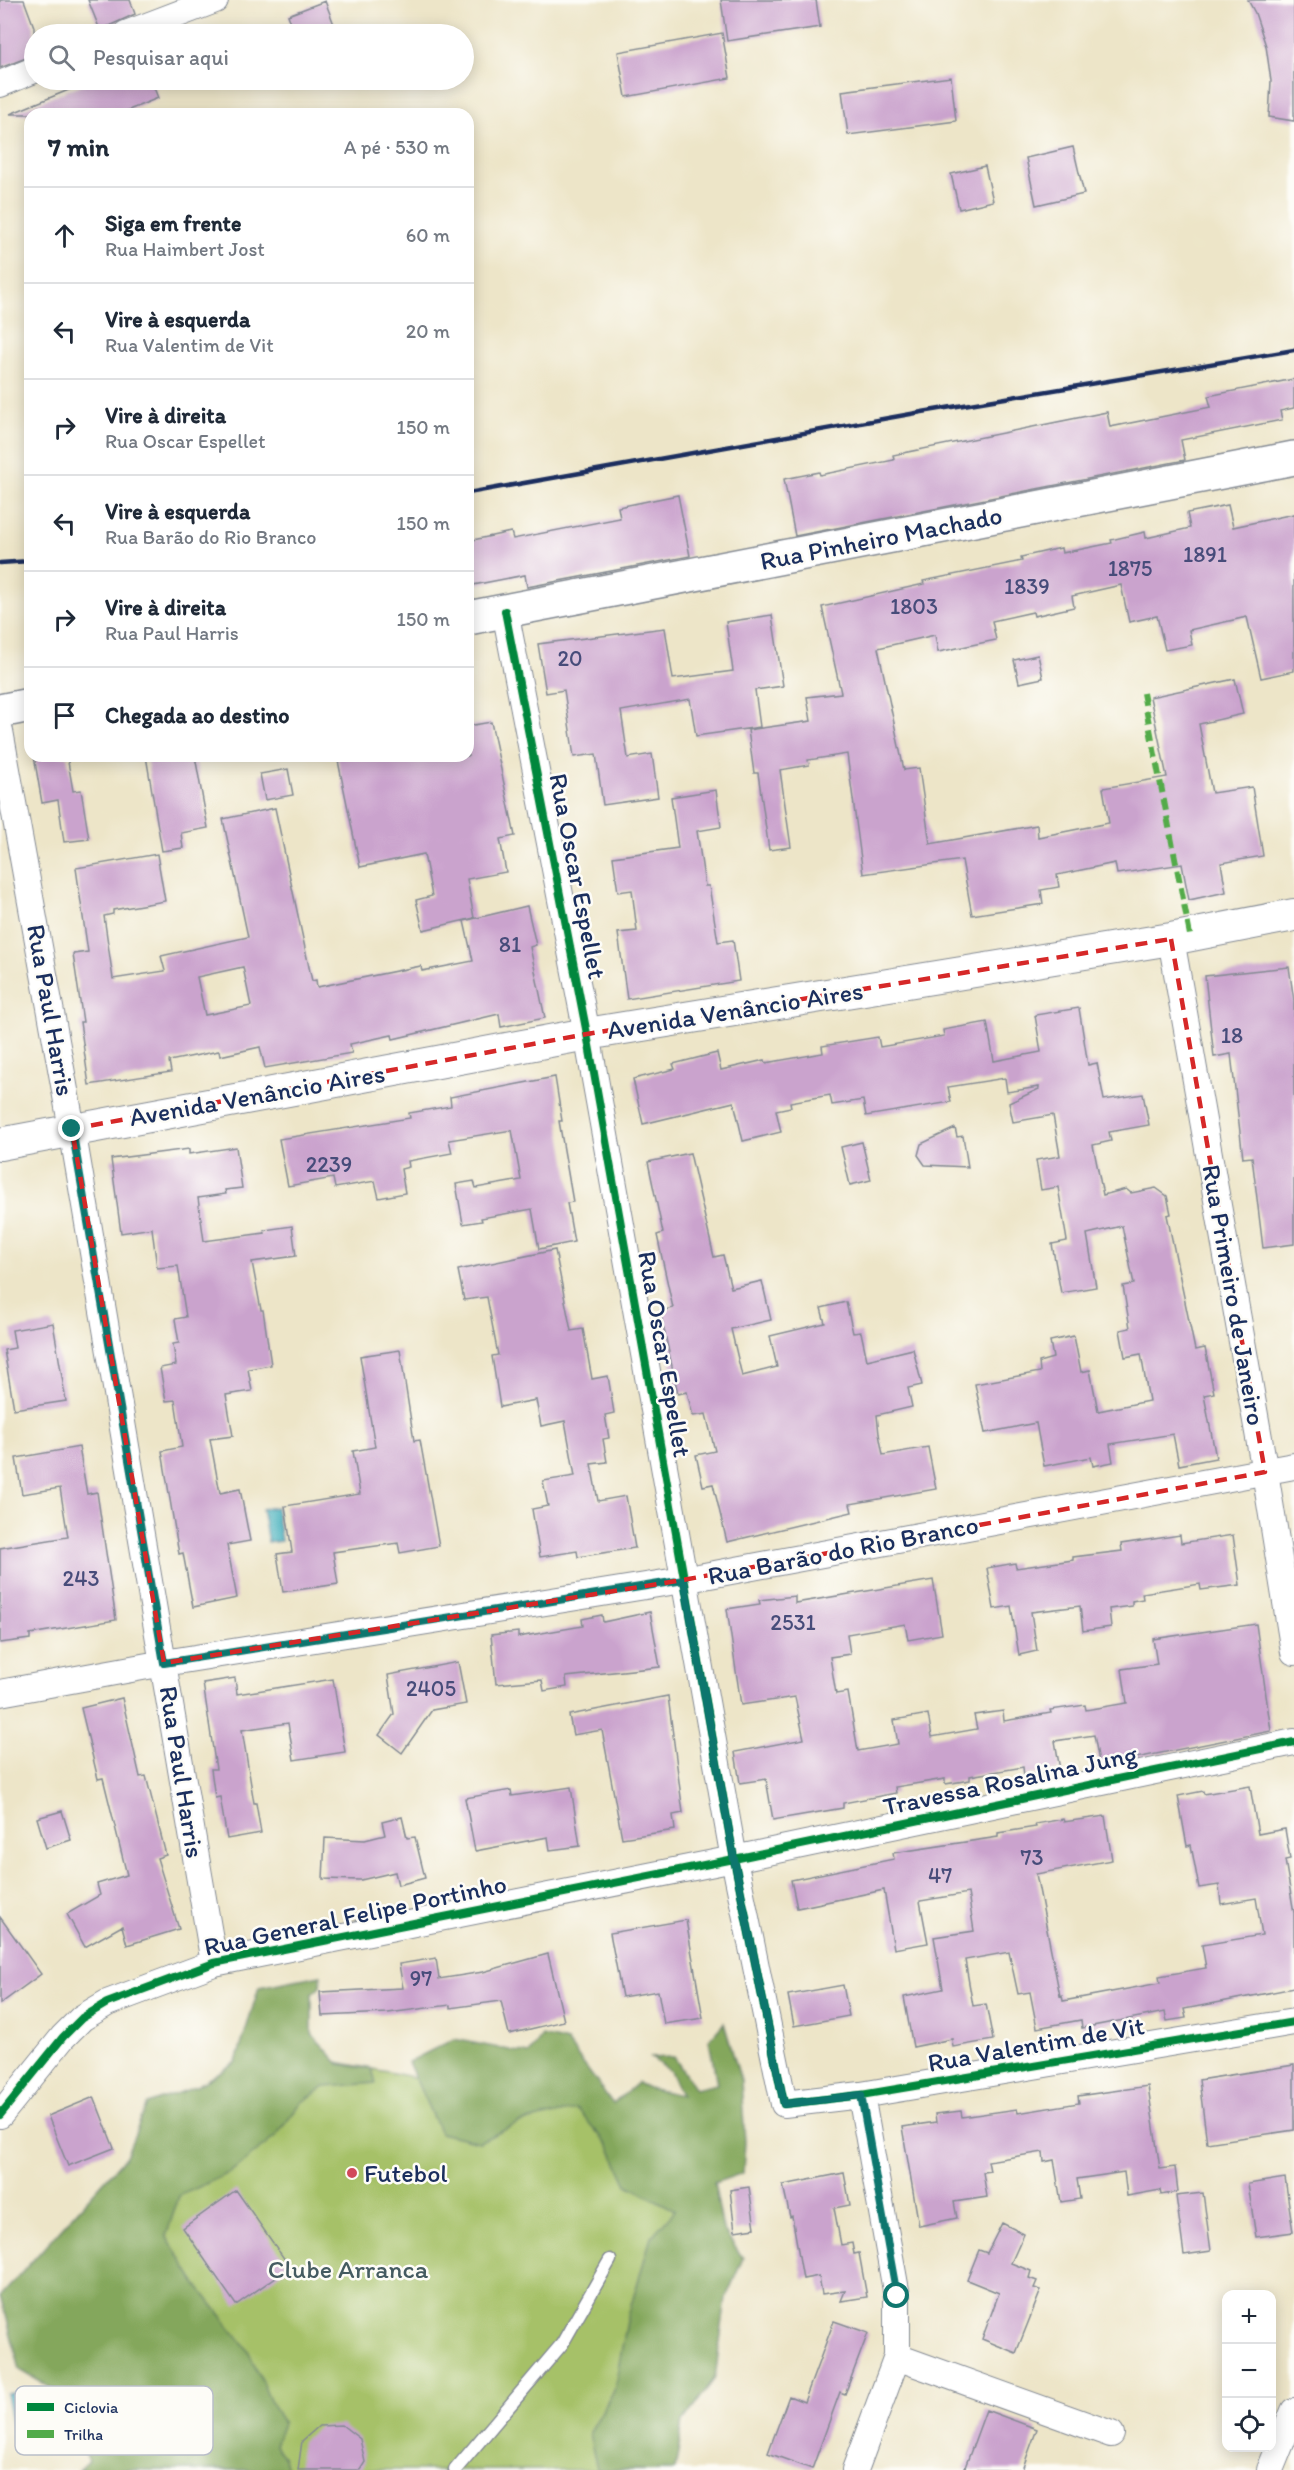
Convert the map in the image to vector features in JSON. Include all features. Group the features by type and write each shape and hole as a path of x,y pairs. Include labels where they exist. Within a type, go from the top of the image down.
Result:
{"main road":[{"name":"Rua Pinheiro Machado","path":"474,617 1294,459"},
{"path":"0,711 24,706"}],"street":[{"path":"152,24 215,0"},
{"path":"0,84 24,74"},
{"name":"Rua Oscar Espellet","path":"505,611 587,1034 734,1859 784,2104"},
{"name":"Rua Paul Harris","path":"0,731 72,1129 214,1963"},
{"name":"Avenida Venâncio Aires","path":"0,1144 587,1034 1171,939 1294,915"},
{"name":"Rua Primeiro de Janeiro","path":"1171,939 1265,1472 1294,1652"},
{"name":"Rua Barão do Rio Branco","path":"0,1693 164,1663 684,1580 1294,1466"},
{"name":"Travessa Rosalina Jung","path":"734,1859 1294,1742"},
{"name":"Rua General Felipe Portinho","path":"0,2115 63,2037 82,2018 107,2003 214,1963 734,1859"},
{"name":"Rua Valentim de Vit","path":"784,2104 861,2095 1294,2022"},
{"path":"855,2470 897,2357 897,2296 861,2095"},
{"path":"897,2357 1112,2434"},
{"path":"1270,2470 1294,2411"}],"lane":[{"path":"455,2470 562,2344 610,2260"}],"highlighted area":[{"path":"1171,939 1265,1472 683,1580 164,1663 72,1129 587,1034"}],"green space":[{"path":"321,1975 320,1987 312,1994 312,2034 339,2064 372,2069 376,2083 325,2087 301,2103 275,2137 248,2159 229,2173 179,2196 166,2236 195,2282 248,2350 272,2405 283,2423 275,2445 284,2457 287,2470 79,2470 89,2461 86,2455 213,2455 213,2386 48,2386 20,2370 1,2296 126,2156 147,2104 197,2086 236,2062 259,1987"},
{"path":"724,2023 741,2081 745,2142 743,2173 714,2183 723,2230 743,2258 726,2298 715,2378 683,2422 675,2470 597,2470 589,2433 614,2391 628,2316 651,2237 675,2210 627,2185 609,2146 577,2109 519,2123 479,2142 440,2133 408,2062 454,2039 529,2054 542,2036 567,2042 613,2104 637,2083 648,2088 681,2095 670,2071 651,2058 674,2057 695,2089 717,2084 709,2040"},
{"name":"Clube Arranca","path":"287,2052 706,2135 644,2470 144,2470 143,2455 213,2455 213,2386 138,2386 123,2198"}],"water":[{"path":"276,1507 281,1541 268,1543 262,1509"},
{"path":"15,2392 15,2444 6,2394"}],"building":[{"path":"0,0 24,0 33,24 24,24 24,59 0,68"},
{"path":"88,0 130,0 135,14 113,24 98,24"},
{"path":"721,0 816,0 820,27 727,41"},
{"path":"1248,0 1294,0 1294,121 1269,117 1271,81 1266,46"},
{"path":"325,1 334,24 291,24 288,15"},
{"path":"722,33 730,78 626,97 618,52"},
{"path":"951,77 956,121 848,135 842,91"},
{"path":"69,90 155,90 158,98 134,108 25,108"},
{"path":"24,108 24,114 10,114"},
{"path":"1073,147 1084,194 1036,205 1026,158"},
{"path":"985,166 993,201 959,209 951,174"},
{"path":"1294,379 1294,408 1280,411 1282,420 1181,440 1185,460 795,536 784,479 819,472 820,475 894,460 893,455 1107,412 1110,427 1211,407 1208,396"},
{"path":"678,495 690,556 527,587 525,575 474,585 474,540 511,532 513,539 620,518 618,507"},
{"path":"1228,505 1233,527 1294,514 1294,671 1261,678 1247,617 1189,630 1192,645 1165,650 1157,616 1129,622 1121,585 1072,596 1074,607 1034,616 1033,612 992,621 996,640 938,652 935,635 878,648 904,770 919,768 930,844 1037,825 1038,837 1109,823 1103,788 1167,777 1150,697 1235,679 1243,714 1199,724 1212,793 1252,787 1263,856 1221,863 1226,892 1189,900 1182,864 1117,874 1115,863 1057,875 1059,887 1041,890 1043,904 972,915 962,860 863,874 847,754 808,760 809,765 780,770 791,847 769,850 758,773 754,773 748,730 811,721 807,697 841,693 822,607 924,584 923,581 1022,561 1021,557 1061,548 1062,553 1112,543 1111,540 1145,532 1146,538 1190,528 1187,513"},
{"path":"772,615 783,686 755,690 760,727 696,736 690,699 621,711 628,758 652,754 658,797 603,805 596,754 574,757 564,690 546,693 538,644 665,628 673,679 733,671 726,622"},
{"path":"1038,655 1043,678 1019,683 1014,660"},
{"path":"491,722 515,836 500,839 506,872 467,879 474,918 423,930 416,900 432,896 424,854 360,867 338,762 474,762 474,725"},
{"path":"35,762 68,762 73,791 81,790 89,839 64,842 58,800 42,803"},
{"path":"147,762 196,762 208,828 181,833 183,848 162,851"},
{"path":"288,769 293,795 265,800 260,774"},
{"path":"716,790 721,827 697,831 705,886 709,886 718,942 733,940 739,981 627,999 618,933 637,931 632,890 618,892 613,857 678,848 671,797"},
{"path":"275,808 312,981 316,980 317,987 421,966 422,971 473,961 464,921 527,906 536,945 530,947 545,1018 501,1027 499,1014 393,1039 392,1035 350,1044 352,1053 265,1068 260,1047 220,1056 219,1051 169,1061 171,1072 89,1085 73,954 88,952 76,868 157,854 165,901 113,910 113,914 104,916 113,979 165,971 161,956 248,937 223,819","holes":["243,967 251,1006 205,1015 197,977"]},
{"path":"1289,967 1294,1001 1294,1244 1263,1248 1252,1157 1243,1158 1231,1054 1214,1057 1205,976"},
{"path":"1079,1008 1088,1065 1097,1063 1104,1100 1143,1094 1149,1125 1109,1132 1111,1141 1093,1145 1103,1195 1126,1189 1131,1193 1156,1188 1167,1196 1171,1214 1167,1215 1195,1350 1205,1348 1214,1393 1204,1395 1216,1458 1179,1465 1173,1434 1110,1444 1113,1462 1093,1466 1091,1457 1044,1466 1036,1423 985,1433 975,1384 1040,1372 1039,1362 1053,1358 1050,1341 1074,1336 1081,1372 1090,1370 1098,1411 1149,1401 1141,1354 1125,1357 1120,1330 1130,1328 1123,1286 1134,1284 1122,1226 1087,1234 1096,1287 1061,1293 1052,1244 1067,1241 1058,1187 1041,1190 1036,1160 1060,1156 1053,1115 1013,1122 1009,1103 1039,1087 1007,1092 1005,1078 948,1087 951,1102 866,1116 863,1100 832,1105 830,1095 790,1102 791,1107 776,1110 781,1132 743,1141 734,1102 643,1124 633,1079 675,1069 673,1064 717,1053 721,1070 765,1060 766,1063 823,1053 822,1046 878,1037 880,1047 944,1036 943,1030 987,1022 994,1061 1041,1052 1035,1015"},
{"path":"555,1077 562,1121 559,1121 573,1202 567,1203 574,1242 539,1249 532,1209 481,1218 482,1221 463,1224 456,1184 474,1181 476,1188 521,1180 512,1130 449,1140 452,1153 408,1161 409,1167 401,1169 405,1193 379,1198 375,1181 335,1188 333,1178 288,1186 279,1139 410,1118 409,1113 451,1106 450,1097"},
{"path":"955,1128 957,1137 963,1136 968,1167 925,1165 918,1155 921,1144"},
{"path":"862,1142 871,1180 850,1185 841,1147"},
{"path":"236,1147 242,1188 225,1190 226,1194 198,1198 204,1241 265,1233 264,1230 292,1226 296,1256 252,1262 261,1310 263,1310 271,1365 248,1369 252,1391 226,1395 233,1436 210,1439 220,1493 240,1489 250,1541 227,1545 237,1598 193,1607 183,1553 179,1554 162,1451 182,1447 175,1400 166,1401 160,1368 176,1365 173,1344 179,1343 175,1319 186,1317 178,1266 157,1268 152,1228 121,1233 111,1159 189,1149 189,1154"},
{"path":"690,1153 714,1257 723,1255 731,1288 762,1281 771,1320 731,1329 742,1376 777,1367 770,1336 825,1323 821,1308 846,1302 853,1333 861,1332 867,1360 913,1349 922,1385 908,1388 912,1407 877,1415 879,1434 883,1455 928,1447 936,1489 850,1504 852,1512 727,1542 713,1484 703,1486 696,1455 715,1451 706,1414 693,1416 687,1392 678,1394 660,1311 673,1308 657,1235 663,1233 648,1162"},
{"path":"555,1250 571,1331 583,1329 592,1379 608,1376 614,1413 605,1415 609,1438 603,1439 607,1462 591,1464 598,1501 626,1496 635,1548 578,1557 577,1551 540,1557 532,1509 548,1506 543,1481 575,1476 565,1421 541,1426 536,1400 500,1407 492,1356 498,1355 487,1297 464,1300 458,1270"},
{"path":"53,1323 66,1401 14,1409 4,1350 15,1348 12,1330"},
{"path":"400,1350 414,1441 420,1440 439,1546 400,1553 398,1543 333,1552 338,1584 283,1592 277,1554 292,1552 285,1506 360,1494 353,1451 375,1447 360,1356"},
{"path":"79,1447 87,1494 97,1492 116,1620 30,1634 30,1639 0,1643 0,1548 68,1537 60,1488 22,1494 16,1458"},
{"path":"1180,1535 1181,1543 1233,1535 1240,1585 1201,1590 1200,1584 1142,1593 1143,1599 1132,1601 1132,1606 1109,1609 1111,1627 1083,1631 1080,1606 1031,1612 1037,1651 1019,1655 1011,1606 994,1609 987,1568 1015,1563 1016,1568 1073,1560 1073,1557 1122,1551 1121,1544"},
{"path":"933,1580 942,1634 908,1640 905,1624 847,1634 850,1654 830,1657 836,1694 848,1692 858,1751 898,1744 894,1720 928,1714 932,1737 977,1729 974,1715 1003,1711 1004,1721 1051,1713 1050,1710 1085,1705 1086,1710 1127,1703 1122,1669 1157,1664 1153,1639 1256,1624 1271,1731 1100,1767 1094,1735 1055,1741 1060,1770 1024,1776 1023,1767 970,1776 970,1780 945,1784 945,1779 895,1787 896,1793 843,1803 843,1808 773,1820 766,1779 740,1783 735,1752 804,1739 795,1697 741,1705 727,1609 760,1604 759,1600 795,1596 795,1603"},
{"path":"650,1612 660,1667 566,1677 567,1687 544,1691 542,1680 496,1684 491,1635 518,1632 518,1637 583,1626 582,1619 602,1615 603,1622"},
{"path":"458,1662 466,1704 432,1710 402,1753 379,1735 394,1714 388,1675"},
{"path":"235,1678 237,1694 333,1679 345,1752 294,1760 288,1723 242,1730 261,1833 227,1839 220,1797 215,1798 211,1769 216,1769 203,1683"},
{"path":"668,1696 683,1813 673,1815 675,1830 622,1838 602,1730 573,1735 569,1715"},
{"path":"122,1698 140,1777 146,1776 166,1855 157,1858 179,1929 127,1945 122,1926 85,1947 67,1914 100,1895 97,1884 127,1875 103,1778 98,1779 81,1708"},
{"path":"1250,1786 1258,1834 1285,1829 1290,1859 1285,1860 1294,1913 1294,1988 1184,2009 1186,2018 1167,2021 1165,2012 1082,2028 1081,2020 1037,2028 1030,1992 1018,1994 1009,1952 965,1960 973,2006 986,2004 993,2040 953,2047 952,2039 913,2047 904,1997 943,1989 934,1937 974,1931 968,1893 920,1901 928,1943 894,1949 884,1890 797,1908 791,1880 894,1859 893,1853 998,1837 998,1833 1036,1827 1035,1824 1105,1816 1112,1860 1036,1874 1060,1996 1062,1995 1063,2001 1160,1983 1159,1976 1206,1968 1202,1945 1262,1935 1256,1898 1221,1904 1219,1885 1199,1888 1191,1845 1187,1846 1178,1796"},
{"path":"571,1787 580,1846 550,1850 548,1837 475,1851 465,1798 511,1790 512,1796"},
{"path":"62,1811 71,1840 46,1848 37,1818"},
{"path":"402,1817 407,1838 415,1837 425,1878 398,1885 395,1872 361,1880 323,1879 325,1838 365,1840 385,1835 382,1822"},
{"path":"0,1917 41,1974 0,2004"},
{"path":"686,1920 703,2018 664,2024 658,1991 622,1997 610,1933"},
{"path":"548,1954 564,2021 509,2034 501,2001 450,2008 450,2005 388,2013 322,2016 320,1992 403,1988 399,1964 436,1958 439,1979 483,1972"},
{"path":"843,1985 849,2016 794,2026 788,1995"},
{"path":"1294,2065 1294,2130 1207,2143 1199,2080"},
{"path":"1148,2086 1160,2169 1175,2167 1178,2192 1161,2195 1160,2190 1127,2196 1124,2172 1077,2179 1080,2199 1061,2202 1054,2160 1044,2162 1043,2152 988,2161 990,2171 983,2172 987,2197 954,2202 957,2218 919,2226 902,2127 936,2122 935,2114 961,2111 962,2117 1017,2109 1018,2113 1079,2103 1078,2096"},
{"path":"94,2097 114,2148 68,2166 48,2116"},
{"path":"844,2173 850,2205 834,2208 841,2245 852,2243 854,2254 859,2253 867,2297 841,2301 845,2291 822,2294 819,2276 803,2279 792,2216 790,2217 783,2185"},
{"path":"1285,2178 1293,2232 1256,2237 1248,2184"},
{"path":"749,2187 755,2228 735,2231 730,2190"},
{"path":"236,2190 290,2267 236,2305 183,2228"},
{"path":"1203,2193 1211,2251 1184,2255 1176,2196"},
{"path":"1002,2223 1024,2234 1011,2263 1031,2271 1029,2278 1037,2281 1034,2288 1041,2290 1016,2353 982,2339 999,2293 967,2280 979,2250 987,2253"},
{"path":"834,2321 868,2333 845,2394 840,2392 812,2469 768,2453 789,2396 804,2402"},
{"path":"986,2410 1037,2429 1022,2470 964,2470"},
{"path":"342,2425 360,2439 365,2462 360,2470 298,2470 302,2441 319,2426"}],"railway":[{"path":"474,492 922,412 1294,350"},
{"path":"0,563 24,561"}],"marked path":[{"path":"1143,693 1190,935"}],"cycle path":[{"path":"505,611 587,1034 734,1859 784,2104 861,2095 1294,2022"},
{"path":"0,2115 63,2037 82,2018 107,2003 214,1963 734,1859 1294,1742"}],"place":[{"name":"Futebol","path":"352,2173"}],"route":[{"path":"72,1129 164,1663 684,1580 734,1859 784,2104 861,2095 897,2296"}]}
